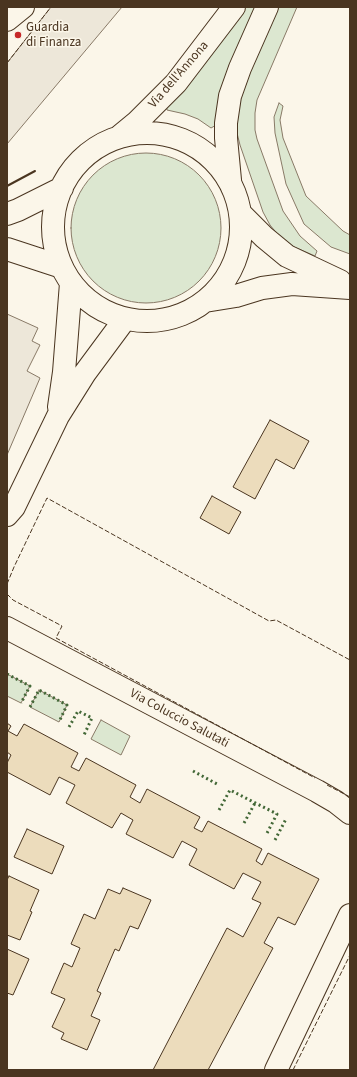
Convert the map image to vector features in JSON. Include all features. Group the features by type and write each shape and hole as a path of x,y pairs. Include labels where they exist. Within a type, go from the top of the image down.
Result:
{"street":[{"path":"7,16 13,7"},
{"path":"7,20 23,7"},
{"name":"Via dell'Annona","path":"118,137 137,122 176,82 234,7"},
{"name":"Via dell'Annona","path":"231,184 226,138 230,96 240,68 267,7"},
{"name":"Via dell'Annona","path":"151,133 164,134 183,140 211,157 220,167 231,184 238,201 240,213 241,234 235,262 220,286 205,301 185,313 163,320 140,321 125,319 98,308 86,299 67,275 55,243 53,228 55,208 62,188 71,171 84,157 106,142 131,134 151,133"},
{"path":"7,214 62,188"},
{"path":"240,213 287,256 350,287"},
{"path":"7,249 67,275 64,372 58,416"},
{"path":"205,301 236,296 262,288 292,284 350,287"},
{"path":"7,528 10,511 58,416 85,373 125,319"},
{"name":"Via Coluccio Salutati","path":"7,628 317,791 336,802 350,813"},
{"path":"276,1070 350,915"}],"green space":[{"path":"243,7 257,7 218,124 211,128 198,119 167,110 166,105"},
{"path":"278,7 297,7 257,100 255,130 283,211 300,236 317,251 315,256 290,245 279,236 270,225 263,212 237,133 237,110 244,84"},
{"path":"279,103 283,106 280,120 283,138 306,196 343,231 350,235 350,254 331,247 304,224 286,184 275,133 274,117"},
{"path":"146,153 175,159 199,175 215,199 221,228 215,257 199,281 175,297 146,303 117,297 93,281 77,257 71,228 77,199 93,175 117,159"},
{"path":"7,674 30,686 21,703 7,696"},
{"path":"39,690 67,705 59,722 30,707"},
{"path":"101,720 130,736 121,755 91,739"}],"shaded area":[{"path":"51,7 122,7 7,144 7,63"},
{"path":"7,314 38,328 32,341 40,345 27,371 40,378 7,455"}],"building":[{"path":"270,420 309,441 294,469 276,459 255,499 233,487"},
{"path":"212,496 241,512 229,534 200,518"},
{"path":"7,723 11,726 8,731 17,736 24,724 78,753 71,767 79,771 86,758 136,785 130,797 140,803 147,789 200,817 194,828 202,832 208,821 262,849 256,861 262,865 268,853 319,879 295,925 278,917 264,943 273,948 208,1070 153,1070 227,928 243,937 261,903 252,899 261,882 243,873 234,889 189,865 197,849 182,841 173,858 126,834 133,820 121,813 112,828 66,803 75,785 59,777 50,795 7,772 7,763 11,755 7,752"},
{"path":"27,829 64,846 52,874 14,857"},
{"path":"9,876 39,890 30,911 32,912 20,940 7,935 7,880"},
{"path":"123,888 151,900 138,929 130,926 119,951 115,949 97,991 101,993 91,1016 100,1020 87,1050 61,1039 64,1033 52,1027 65,999 51,993 64,963 72,967 80,948 71,944 84,914 95,919 108,889 120,894"},
{"path":"7,949 29,959 13,995 7,993"}],"hedge":[{"path":"7,674 30,686 21,703"},
{"path":"30,707 39,690 67,705 59,722"},
{"path":"69,727 78,711 92,718 84,735"},
{"path":"193,771 217,784"},
{"path":"219,810 230,790 277,814 266,835"},
{"path":"244,823 255,803"},
{"path":"275,840 286,819"}],"fence":[{"path":"7,63 51,7"},
{"path":"7,584 47,498 269,621 276,620 350,660"},
{"path":"7,594 13,600 62,626 56,638 315,778"},
{"path":"327,785 350,797"},
{"path":"293,1070 350,955"}],"wall":[{"path":"7,186 35,171"}],"place":[{"name":"Guardia di Finanza","path":"18,35"}]}
